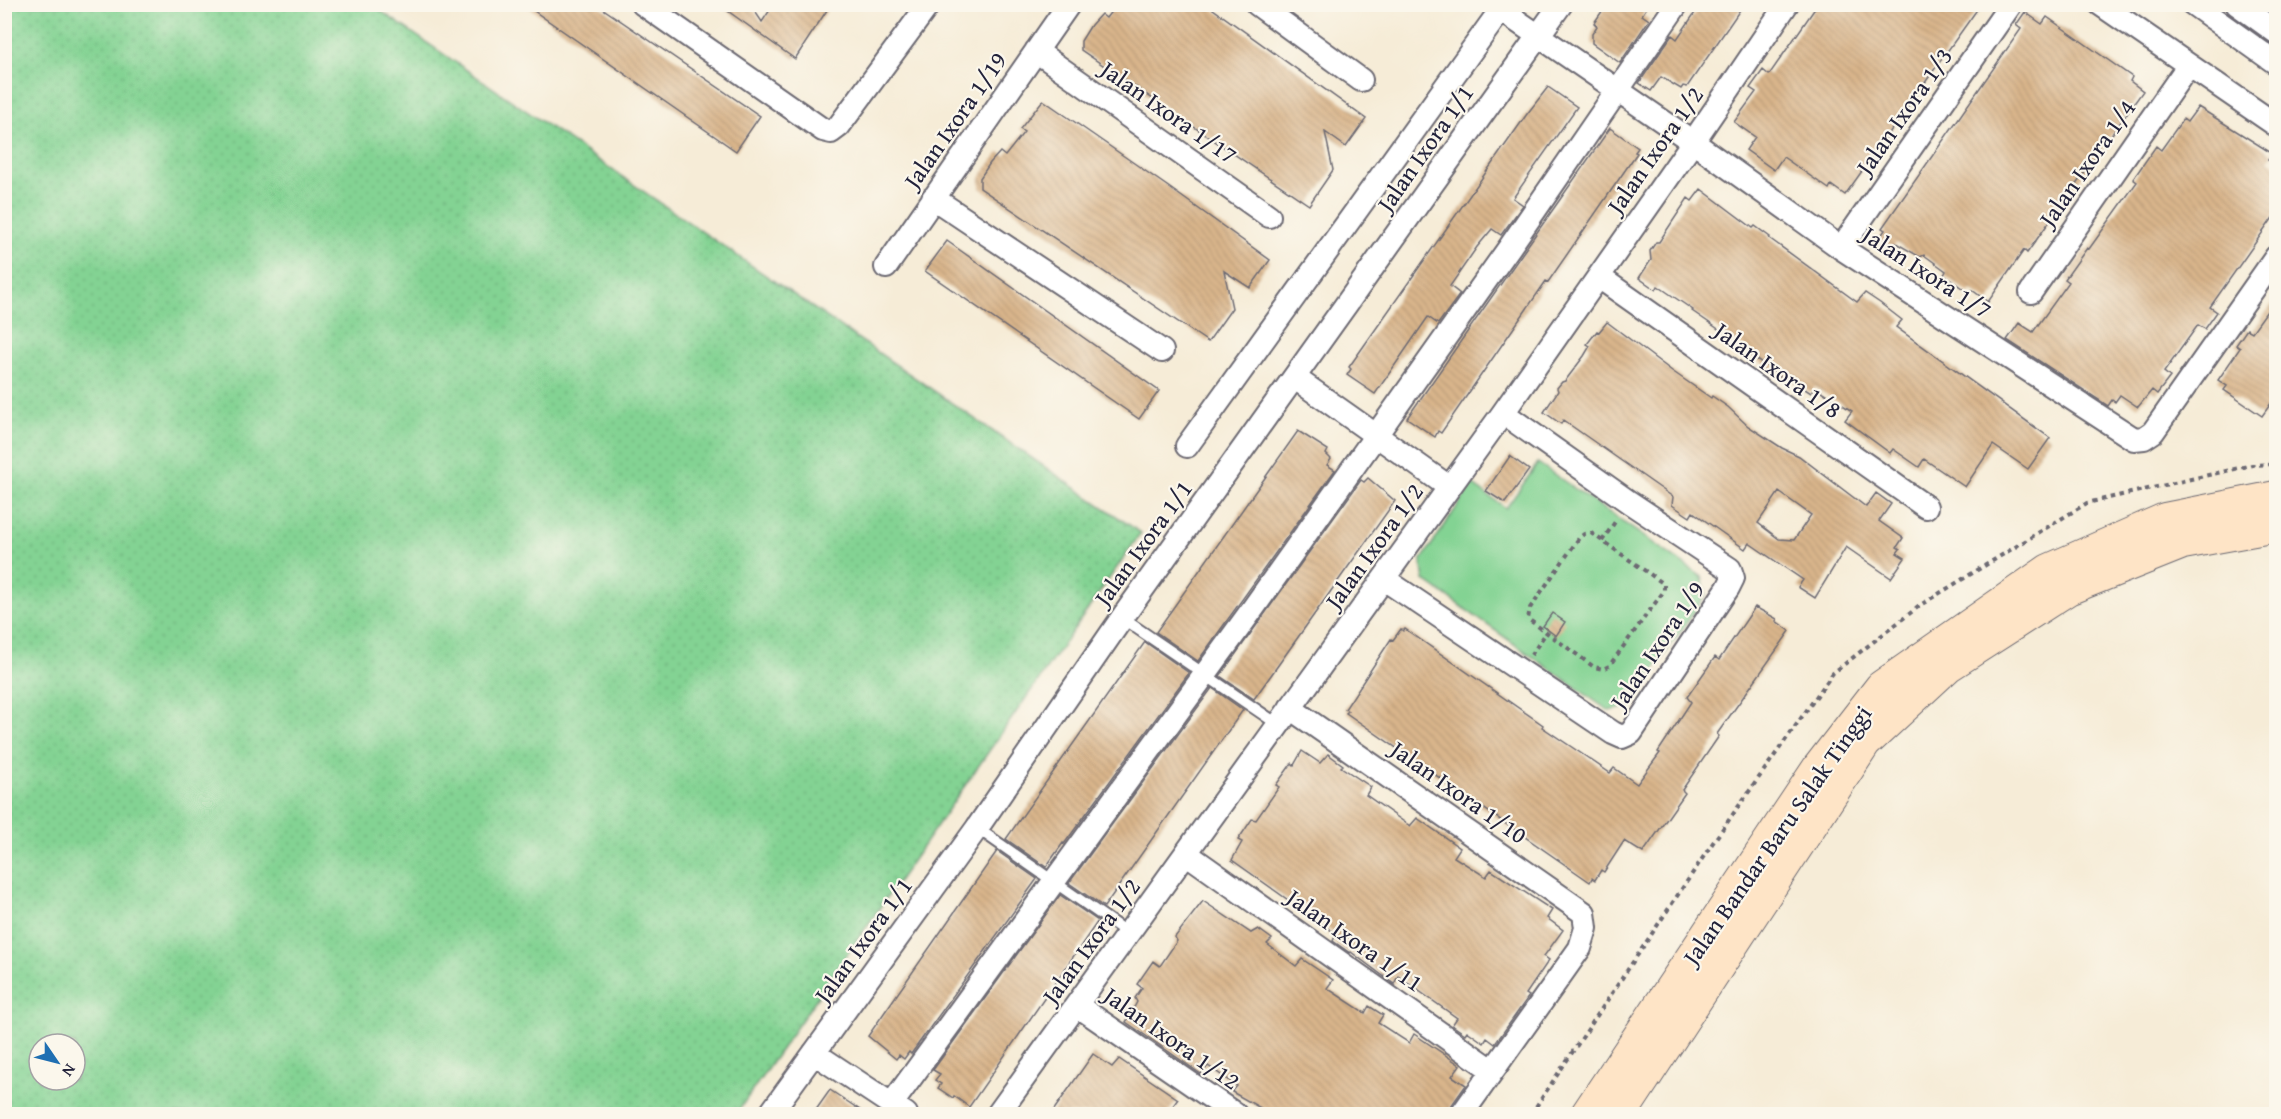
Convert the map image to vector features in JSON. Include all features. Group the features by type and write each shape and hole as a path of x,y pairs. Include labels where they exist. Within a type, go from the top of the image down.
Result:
{"main road":[{"name":"Jalan Bandar Baru Salak Tinggi","path":"1587,1114 1819,767 1881,687 2049,570 2165,519 2277,497"},
{"name":"Jalan Bandar Baru Salak Tinggi","path":"1621,1114 1865,743 1948,666 2068,589 2183,543 2277,526"}],"street":[{"path":"644,4 824,130 831,132 846,117 929,4"},
{"name":"Jalan Ixora 1/19","path":"886,267 1069,4"},
{"path":"1257,4 1361,80"},
{"name":"Jalan Ixora 1/1","path":"770,1114 977,828 1122,618 1561,4"},
{"path":"814,1053 899,1110 1053,882 1376,436 1677,4"},
{"name":"Jalan Ixora 1/2","path":"998,1114 1078,1006 1599,277 1787,4"},
{"name":"Jalan Ixora 1/3","path":"1841,248 2011,4"},
{"path":"2100,4 2277,125"},
{"path":"2193,4 2277,63"},
{"path":"2237,4 2277,32"},
{"path":"1187,446 1503,7"},
{"name":"Jalan Ixora 1/7","path":"1503,7 1538,36 1694,142 1841,248 2134,439 2144,438 2152,432 2277,257"},
{"name":"Jalan Ixora 1/17","path":"1036,51 1269,216"},
{"name":"Jalan Ixora 1/4","path":"2031,292 2188,66"},
{"path":"933,198 1162,351"},
{"name":"Jalan Ixora 1/8","path":"1599,277 1926,507"},
{"path":"1295,378 1449,487"},
{"name":"Jalan Ixora 1/9","path":"1384,579 1613,733 1622,737 1631,733 1733,578 1730,569 1629,502 1503,412"},
{"name":"Jalan Ixora 1/10","path":"1285,716 1584,913 1586,928 1580,948 1492,1070"},
{"name":"Jalan Ixora 1/11","path":"1187,854 1492,1070"},
{"name":"Jalan Ixora 1/12","path":"1078,1006 1235,1114"},
{"path":"1462,1114 1492,1070"}],"lane":[{"path":"1122,618 1205,675 1285,716"},
{"path":"977,828 1129,934"}],"path":[{"path":"1602,541 1629,502"},
{"path":"1591,533 1602,541 1664,584 1664,591 1609,666 1603,669 1594,667 1539,628 1528,619 1527,614 1579,538 1591,533"}],"green space":[{"path":"6,5 372,5 1141,533 736,1114 5,1114"},
{"path":"1538,463 1702,577 1706,595 1628,707 1609,711 1424,580 1421,561 1472,484 1506,508"}],"building":[{"path":"524,4 596,4 760,116 736,151"},
{"path":"718,4 750,4 762,22 774,4 831,4 795,59"},
{"path":"1117,4 1206,4 1366,119 1346,147 1325,132 1333,170 1309,205 1081,50 1081,41 1091,25 1101,14 1106,18"},
{"path":"1607,4 1649,4 1642,15 1649,20 1620,63 1592,43 1592,34 1597,26 1594,23"},
{"path":"1701,4 1744,4 1687,87 1683,86 1681,89 1661,77 1651,91 1639,83 1672,35 1677,39"},
{"path":"1818,4 1981,4 1845,195 1831,185 1829,189 1783,157 1774,170 1746,150 1755,137 1734,122 1756,92 1750,88 1763,70 1769,75"},
{"path":"2025,12 2042,24 2047,17 2132,77 2130,81 2143,91 2027,253 2024,250 1988,302 1972,290 1969,293 1944,275 1946,271 1924,255 1920,257 1896,243 1891,251 1876,243 1885,230 1882,228 2021,29 2016,25"},
{"path":"1548,87 1577,107 1513,198 1523,205 1501,235 1492,229 1477,247 1450,286 1460,294 1438,324 1428,317 1375,394 1347,375 1351,369 1349,367"},
{"path":"1043,100 1270,260 1250,288 1224,271 1232,308 1208,342 980,188 980,178 990,163 1000,152 1005,156 1024,132 1020,129"},
{"path":"2198,107 2273,154 2268,160 2277,165 2277,212 2210,307 2217,312 2205,329 2198,325 2164,372 2170,377 2157,394 2152,390 2138,407 2120,395 2108,406 2007,340 2019,323 2033,332 2069,282 2065,279 2137,182 2133,179 2156,146 2161,150 2183,119 2187,122"},
{"path":"1610,128 1638,148 1635,152 1637,153 1441,433 1438,431 1435,437 1407,418"},
{"path":"1701,189 1857,302 1865,293 1880,303 1902,320 1896,327 2050,438 2028,469 1993,445 1965,487 1924,459 1919,467 1893,449 1890,453 1845,420 1852,411 1815,387 1811,393 1788,378 1786,381 1741,349 1743,346 1693,310 1658,286 1656,290 1639,278 1651,260 1650,251 1656,242 1659,242 1688,198 1692,201"},
{"path":"947,241 1159,391 1139,419 925,271"},
{"path":"2277,297 2277,395 2262,416 2224,390 2227,386 2218,380 2240,348 2236,345 2247,329 2252,332"},
{"path":"1607,322 1672,371 1728,407 1748,426 1799,456 1866,507 1876,493 1891,504 1879,521 1903,538 1897,547 1900,549 1897,553 1905,558 1891,578 1846,547 1815,598 1798,587 1803,580 1749,543 1745,549 1693,512 1690,517 1672,505 1673,497 1563,420 1561,424 1544,412 1558,391 1557,388 1584,356 1590,346 1587,344 1597,331 1599,332","holes":["1779,492 1811,515 1794,540 1779,539 1758,523"]},
{"path":"1298,431 1328,450 1326,454 1331,459 1327,465 1335,470 1198,661 1156,632"},
{"path":"1510,456 1529,470 1505,503 1486,491"},
{"path":"1368,478 1395,501 1254,699 1220,676 1361,480 1364,482"},
{"path":"1755,607 1777,619 1776,621 1790,631 1717,734 1719,736 1682,790 1685,793 1643,853 1624,841 1604,872 1601,870 1595,880 1592,878 1590,882 1346,713 1348,711 1345,709 1391,639 1393,640 1401,629 1403,631 1405,629 1610,773 1614,768 1637,784 1660,753 1658,752 1691,702 1687,697 1715,657 1719,660"},
{"path":"1552,613 1565,622 1556,636 1543,626"},
{"path":"1145,642 1189,673 1046,867 1006,839"},
{"path":"1212,688 1243,710 1104,907 1069,883"},
{"path":"1302,751 1320,763 1328,754 1343,765 1341,767 1371,787 1366,795 1410,826 1417,818 1460,848 1454,857 1486,877 1491,870 1552,910 1547,918 1563,930 1544,956 1549,960 1526,994 1529,996 1495,1044 1487,1038 1484,1043 1467,1031 1465,1034 1452,1025 1457,1018 1398,976 1394,984 1333,941 1336,934 1232,860 1242,842 1238,840 1252,819 1256,820 1279,787 1276,785 1292,763 1294,765"},
{"path":"997,851 1037,879 911,1054 909,1052 904,1059 899,1055 896,1059 868,1036"},
{"path":"1060,895 1098,921 969,1107 938,1088 941,1084 935,1080 940,1074 933,1070"},
{"path":"1203,901 1251,933 1258,929 1272,939 1267,944 1296,966 1302,959 1333,980 1327,988 1365,1013 1369,1006 1383,1015 1378,1023 1409,1043 1414,1034 1460,1065 1452,1076 1466,1085 1451,1106 1449,1114 1271,1114 1232,1092 1237,1086 1208,1066 1201,1074 1126,1022 1137,1002 1135,998 1142,988 1137,984 1153,961 1160,966 1177,941 1175,937"},
{"path":"1093,1054 1112,1067 1119,1059 1178,1099 1167,1114 1051,1114"},
{"path":"830,1090 866,1114 813,1114"}]}
